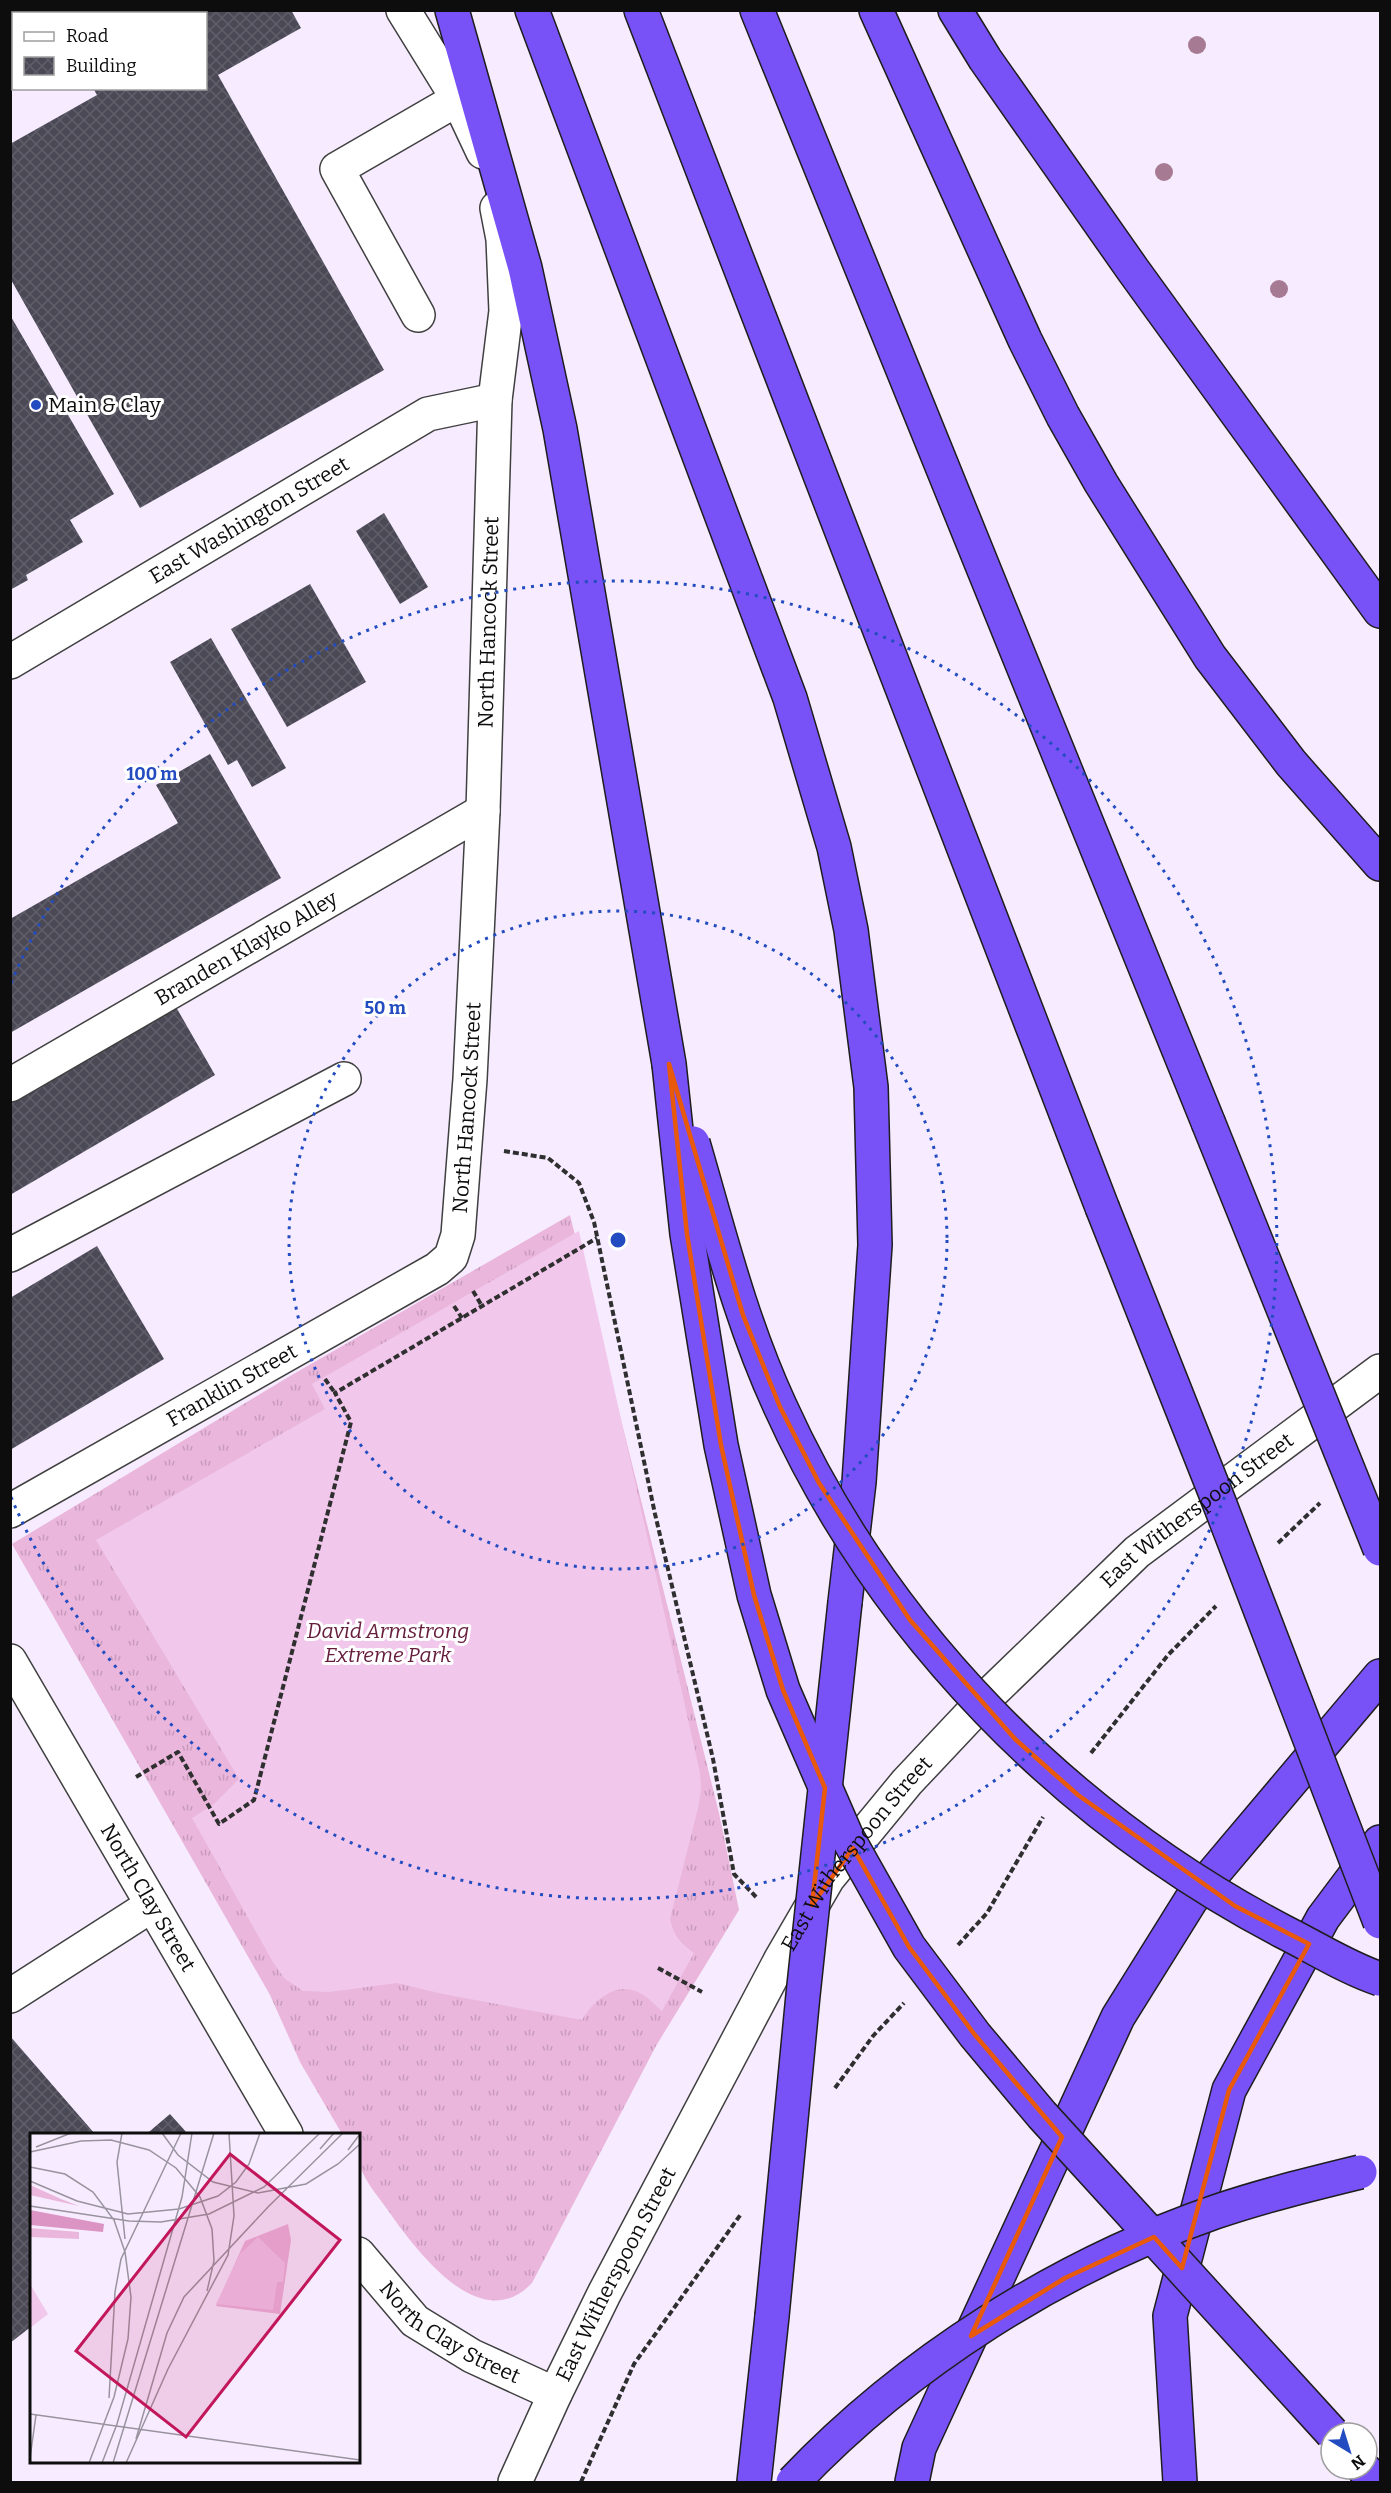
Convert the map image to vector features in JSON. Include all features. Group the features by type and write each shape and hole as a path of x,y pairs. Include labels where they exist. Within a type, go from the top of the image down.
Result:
{"highway":[{"path":"452,10 525,268 560,429 669,1064 687,1234 721,1445 754,1595 783,1690 846,1835 909,1947 975,2035 1050,2124 1321,2421"},
{"path":"532,10 777,663 814,773 834,847 851,930 871,1087 875,1245 858,1482 804,1983 754,2482"},
{"path":"640,10 1380,1922"},
{"path":"757,10 976,557 1380,1549"},
{"path":"876,10 1025,340 1063,417 1101,483 1210,657 1291,763 1380,864"},
{"path":"955,10 985,59 1133,270 1380,611"},
{"path":"669,1064 743,1315 780,1407 836,1511 864,1557 910,1620 960,1681 1015,1739 1078,1795 1153,1852 1235,1906 1380,1979"},
{"path":"912,2482 919,2448 1118,2017 1191,1900 1380,1676"},
{"path":"1180,2482 1170,2316 1229,2090 1323,1918 1380,1842"},
{"path":"793,2482 866,2414 929,2364 998,2318 1065,2278 1140,2243 1214,2213 1294,2188 1370,2171"}],"street":[{"name":"North Hancock Street","path":"403,10 458,99 490,167 503,238 506,310 495,400 483,811 465,1145 458,1235 451,1257"},
{"path":"418,315 337,169 458,99"},
{"name":"East Washington Street","path":"10,662 429,414 495,400"},
{"name":"Branden Klayko Alley","path":"10,1085 483,811"},
{"path":"10,1255 344,1078"},
{"name":"Franklin Street","path":"10,1511 437,1269 451,1257"},
{"name":"East Witherspoon Street","path":"515,2482 603,2294 781,1959 828,1878 907,1782 989,1695 1137,1552 1380,1371"},
{"name":"North Clay Street","path":"10,1661 285,2133"},
{"path":"10,1996 152,1905"},
{"name":"North Clay Street","path":"360,2257 382,2286 415,2321 472,2356 555,2394"}],"path":[{"path":"465,1145 548,1158 579,1183 597,1238 656,1514 713,1759 735,1874 757,1898"},
{"path":"335,1393 597,1238"},
{"path":"473,1292 482,1306"},
{"path":"452,1303 462,1318"},
{"path":"136,1776 178,1752 219,1824 254,1800 351,1422 323,1377"},
{"path":"658,1968 702,1992"}],"highlighted area":[{"path":"669,1064 743,1315 780,1407 819,1483 910,1620 1015,1739 1078,1795 1235,1906 1309,1944 1229,2090 1182,2268 1154,2237 1065,2278 971,2336 1062,2137 975,2035 909,1947 853,1848 812,1905 825,1788 783,1690 754,1595 721,1445 687,1234"}],"green space":[{"name":"David Armstrong Extreme Park","path":"570,1215 719,1813 739,1910 656,2046 532,2283 512,2297 491,2300 471,2294 451,2282 414,2245 367,2180 360,2165 360,2133 341,2133 300,2062 270,1995 12,1544 290,1376"},
{"name":"David Armstrong Extreme Park","path":"579,1231 700,1773 701,1790 698,1808 670,1919 678,1939 694,1953 662,2011 640,1993 622,1989 606,1994 592,2006 582,2020 397,1983 329,1992 303,1991 284,1978 273,1962 192,1818 214,1804 239,1779 96,1540 325,1409 312,1384"}],"building":[{"path":"186,10 291,10 301,28 218,75 384,370 140,508 10,278 10,144 97,95 94,90 207,90 207,12 184,12"},
{"name":"Main & Clay","path":"10,315 114,494 70,520 83,542 26,575 28,580 10,590"},
{"path":"384,513 428,587 400,604 356,531"},
{"path":"310,584 366,682 287,727 231,629"},
{"path":"211,638 286,768 252,787 237,760 228,765 170,662"},
{"path":"210,754 281,878 10,1033 10,919 178,823 156,785"},
{"path":"176,1007 215,1075 10,1195 10,1103"},
{"path":"97,1246 164,1359 10,1450 10,1298"},
{"path":"10,2036 94,2133 30,2133 30,2328 10,2343"},
{"path":"170,2114 187,2133 147,2133"}],"place":[{"name":"Main & Clay","path":"36,405"}]}
